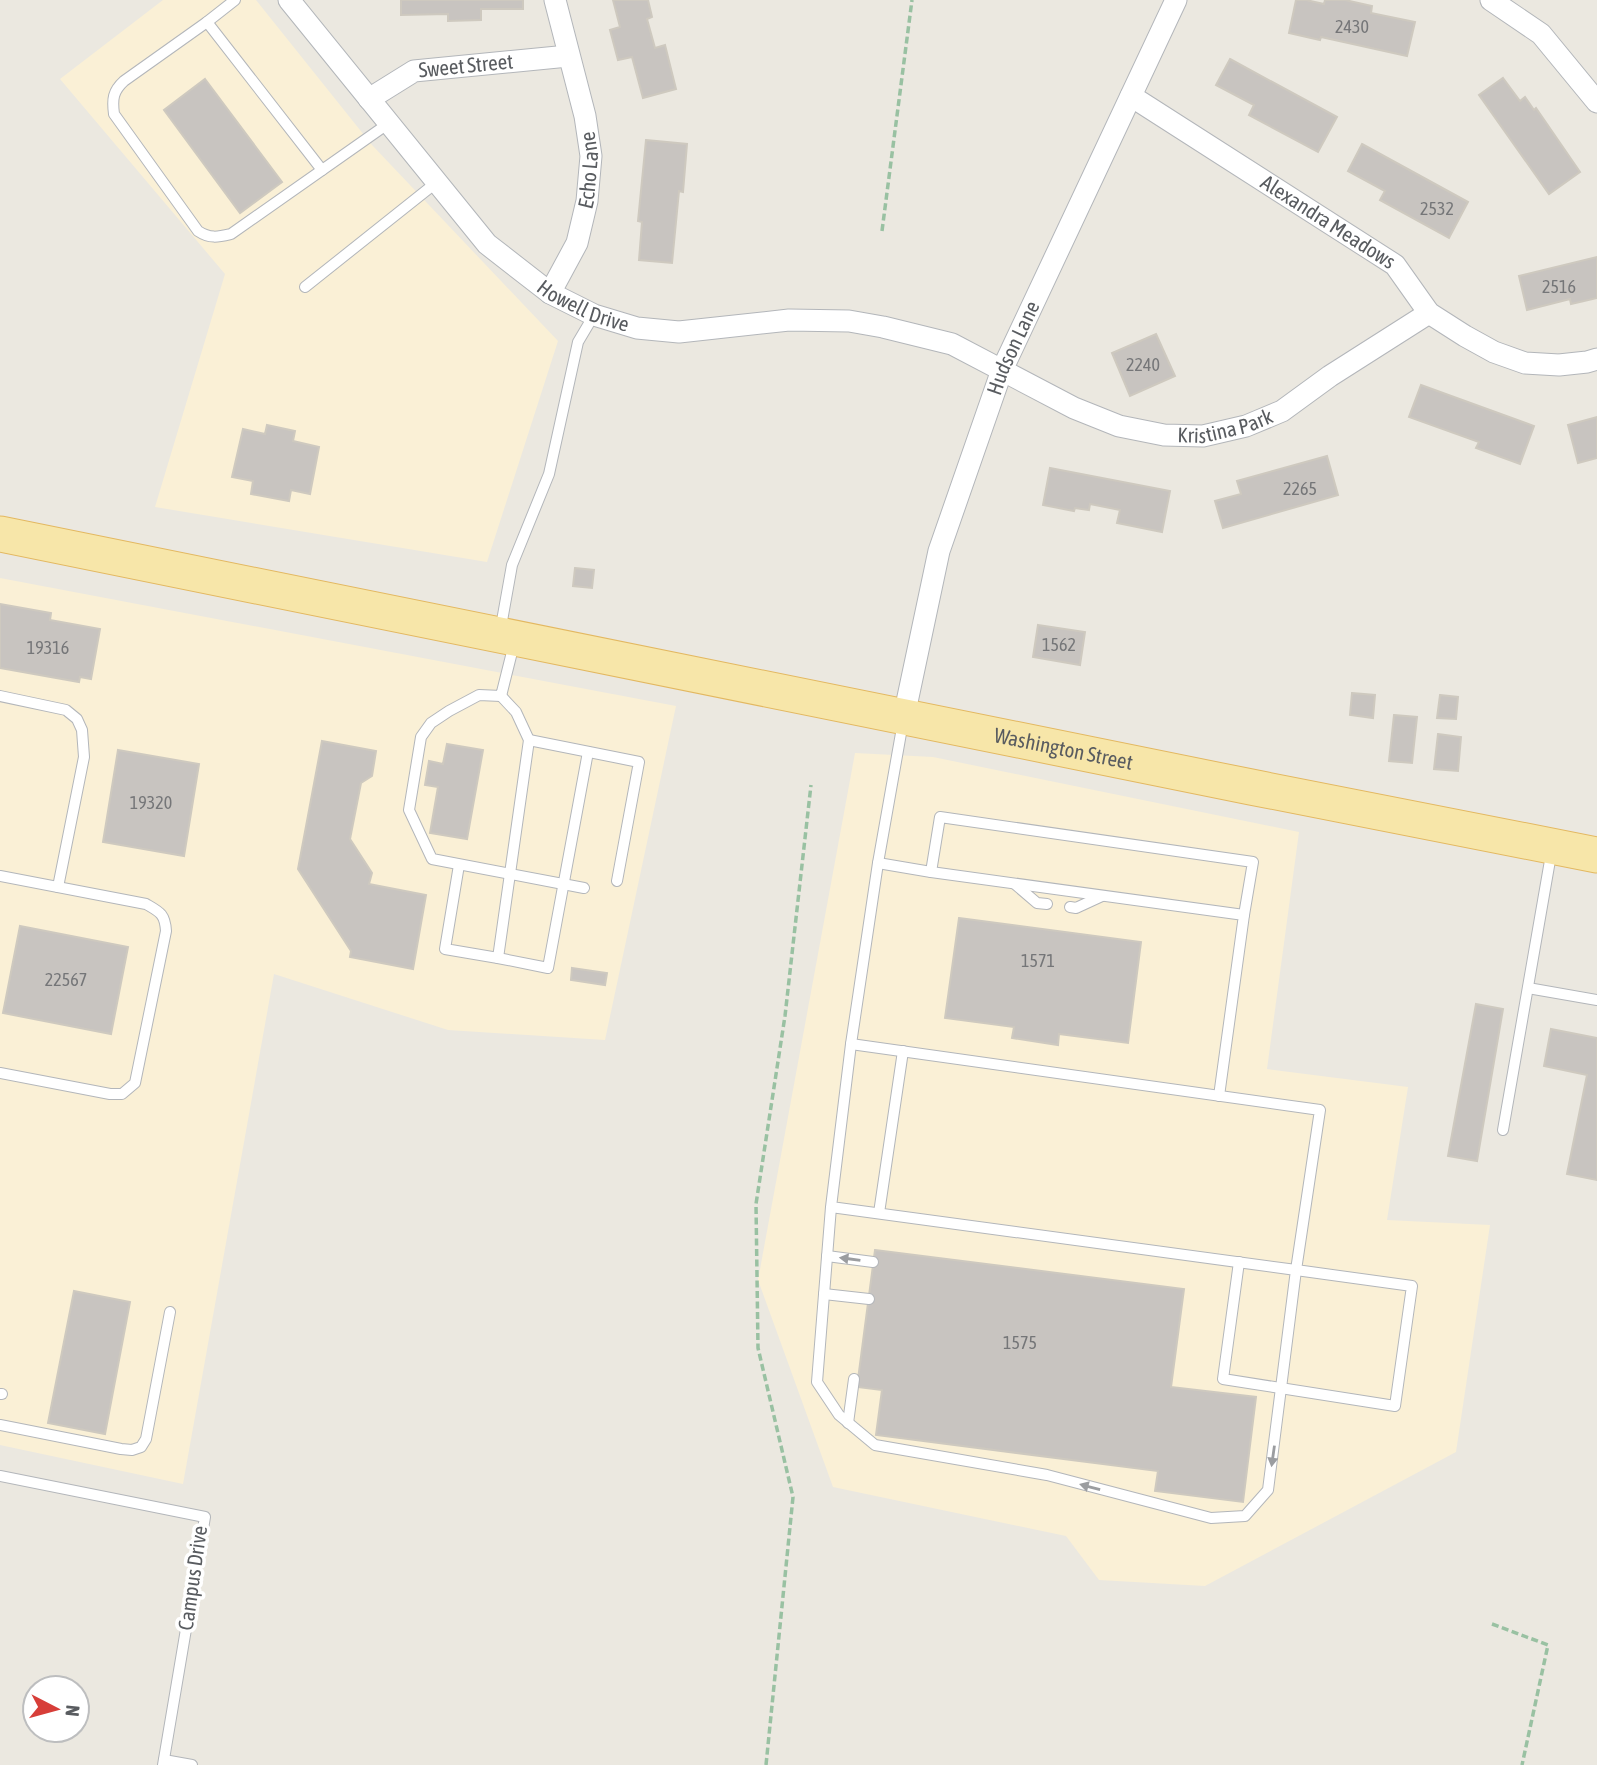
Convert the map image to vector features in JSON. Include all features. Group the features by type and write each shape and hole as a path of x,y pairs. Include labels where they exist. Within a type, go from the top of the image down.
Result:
{"main road":[{"name":"Washington Street","path":"0,534 1597,855"}],"street":[{"name":"Howell Drive","path":"289,0 487,244 550,293 594,316 637,328 679,332 789,320 849,321 952,344 1002,370"},
{"name":"Echo Lane","path":"550,293 577,243 587,201 591,156 585,116 555,0"},
{"name":"Hudson Lane","path":"904,716 939,551 1002,370 1176,0"},
{"path":"1492,0 1541,34 1597,102"},
{"name":"Sweet Street","path":"369,99 414,71 568,56"},
{"name":"Alexandra Meadows","path":"1130,96 1395,265 1429,313 1465,336 1494,352 1525,363 1559,365 1597,359"},
{"name":"Kristina Park","path":"1002,370 1074,408 1119,426 1164,435 1203,436 1246,426 1282,411 1330,376 1429,313"}],"lane":[{"path":"235,0 124,81 115,90 112,102 114,114 198,231 205,236 216,238 232,234 388,122"},
{"path":"207,22 322,170"},
{"path":"306,287 437,182"},
{"path":"501,696 515,638 512,565 549,474 578,342 594,316"},
{"path":"498,958 510,874 529,740 516,712 501,696 479,695 430,723 421,737 409,810 432,859 459,865 510,874 584,888"},
{"path":"0,696 66,710 76,719 82,730 84,757 58,887"},
{"path":"851,1044 1320,1110 1268,1490 1245,1516 1211,1518 1046,1475 875,1445 839,1415 817,1382 831,1207 851,1044 878,863 904,716"},
{"path":"529,740 639,762 617,881"},
{"path":"459,865 445,948 548,968 588,752"},
{"path":"931,872 940,817 1253,862 1219,1096"},
{"path":"1503,1130 1552,846"},
{"path":"878,863 1244,915"},
{"path":"0,876 146,904 159,911 165,919 166,932 135,1083 121,1094 110,1094 0,1073"},
{"path":"1014,883 1037,902 1046,904"},
{"path":"1070,907 1076,908 1103,896"},
{"path":"1528,988 1597,1000"},
{"path":"879,1213 903,1051"},
{"path":"831,1207 879,1213 1239,1262 1412,1286 1395,1406 1223,1379 1239,1262"},
{"path":"827,1256 873,1262"},
{"path":"824,1294 869,1299"},
{"path":"0,1425 121,1450 141,1447 146,1439 170,1312"},
{"path":"848,1423 853,1379"},
{"name":"Campus Drive","path":"0,1476 205,1517 164,1762 192,1765"}],"path":[{"path":"882,231 912,0"},
{"path":"766,1765 793,1497 758,1348 756,1204 785,1016 811,785"},
{"path":"1492,1624 1548,1645 1522,1765"}],"shaded area":[{"path":"163,0 256,0 372,145 558,341 487,562 155,507 225,274 60,79"},
{"path":"0,578 676,706 605,1040 448,1030 274,974 183,1484 0,1445"},
{"path":"855,753 933,757 1299,832 1267,1069 1408,1087 1387,1220 1490,1225 1456,1452 1205,1586 1099,1580 1066,1536 833,1487 758,1280"}],"building":[{"path":"401,0 523,0 523,9 481,9 481,20 448,21 448,14 401,15"},
{"path":"613,0 648,0 652,17 647,19 655,48 665,45 676,89 643,98 632,57 618,60 610,30 620,27"},
{"path":"1296,0 1324,4 1325,0 1345,0 1372,6 1371,13 1415,22 1407,56 1321,37 1320,40 1289,33"},
{"path":"1230,59 1337,117 1318,152 1249,115 1254,105 1216,85"},
{"path":"1503,78 1520,101 1525,97 1534,110 1536,108 1580,172 1549,194 1479,95"},
{"path":"205,79 282,182 240,213 164,110"},
{"path":"646,140 687,144 672,263 639,260 642,222 638,221"},
{"path":"1362,144 1468,202 1449,238 1380,200 1385,191 1348,171"},
{"path":"1597,257 1597,298 1571,304 1570,299 1527,310 1519,276"},
{"path":"1156,334 1175,376 1130,396 1112,353"},
{"path":"1421,385 1534,426 1520,464 1476,448 1479,442 1409,417"},
{"path":"1597,417 1597,458 1578,463 1568,425"},
{"path":"267,425 295,431 293,441 319,447 310,494 291,490 289,501 251,494 253,481 232,477 243,429 265,434"},
{"path":"1327,456 1338,495 1223,528 1215,501 1241,494 1237,481"},
{"path":"1050,468 1170,491 1162,532 1117,523 1120,510 1090,504 1089,510 1075,508 1074,511 1043,505"},
{"path":"575,568 594,570 592,588 573,586"},
{"path":"0,604 51,613 50,620 100,629 91,679 80,677 79,682 0,668"},
{"path":"1038,625 1085,632 1080,665 1033,657"},
{"path":"1352,693 1375,695 1373,718 1350,715"},
{"path":"1440,695 1458,697 1456,719 1437,718"},
{"path":"1394,715 1417,717 1412,763 1389,761"},
{"path":"1438,734 1461,737 1458,771 1434,769"},
{"path":"322,741 376,751 372,776 361,783 350,839 372,873 369,884 426,895 413,969 350,957 351,951 298,869"},
{"path":"447,744 483,750 467,839 430,833 438,787 425,785 429,761 443,764"},
{"path":"118,750 199,764 184,856 103,842"},
{"path":"959,918 1141,942 1128,1043 1059,1034 1058,1045 1012,1038 1014,1027 945,1018"},
{"path":"20,926 128,947 111,1034 3,1013"},
{"path":"572,968 607,973 605,985 571,980"},
{"path":"1476,1004 1503,1009 1477,1161 1448,1156"},
{"path":"1551,1029 1597,1038 1597,1180 1567,1174 1587,1075 1544,1066"},
{"path":"875,1250 1184,1289 1171,1387 1256,1397 1243,1502 1155,1491 1158,1471 876,1435 882,1390 857,1387"},
{"path":"74,1291 130,1302 105,1434 48,1423"}]}
